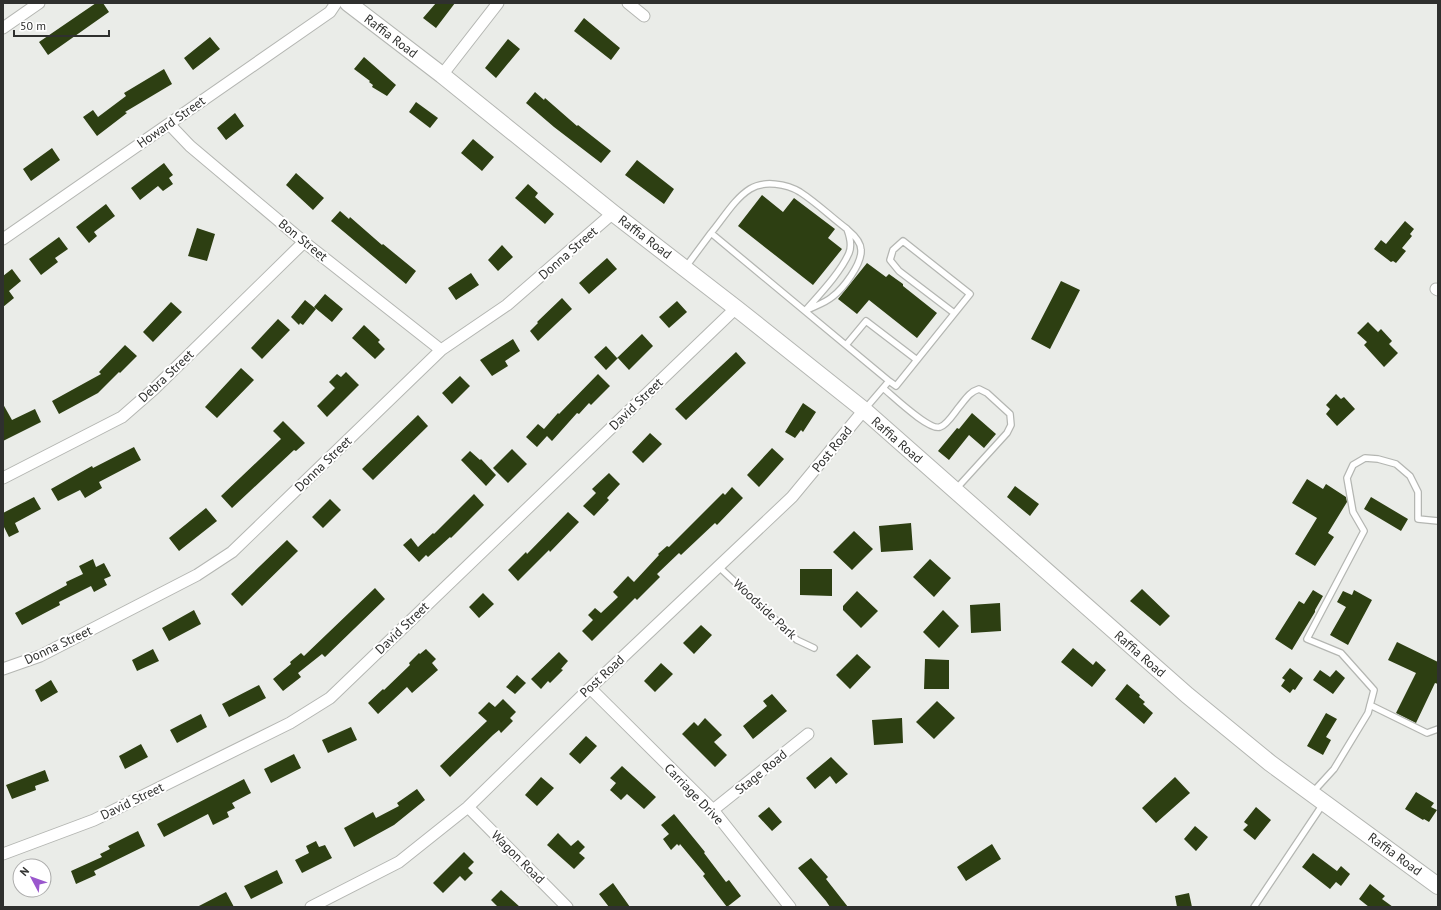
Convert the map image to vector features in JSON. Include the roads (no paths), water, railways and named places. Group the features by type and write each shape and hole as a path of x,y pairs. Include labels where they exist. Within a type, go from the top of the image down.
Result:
{"main road":[{"name":"Raffia Road","path":"348,3 442,75 613,213 736,308 864,410 1187,695 1270,763 1438,886"}],"street":[{"path":"3,28 39,3"},
{"name":"Howard Street","path":"3,238 330,12 336,3"},
{"path":"442,75 498,3"},
{"path":"628,3 644,16"},
{"name":"Bon Street","path":"169,124 190,146 304,242 441,350"},
{"name":"Donna Street","path":"3,669 40,656 198,575 232,552 441,350 507,305 613,213"},
{"name":"Debra Street","path":"3,478 53,454 122,417 154,389 304,242"},
{"name":"David Street","path":"3,854 94,820 290,723 330,698 736,308"},
{"name":"Post Road","path":"317,906 399,862 468,807 590,688 792,497 864,410"},
{"name":"Carriage Drive","path":"590,688 713,810 790,907"},
{"name":"Stage Road","path":"713,810 808,734"},
{"name":"Wagon Road","path":"468,807 567,907"}],"lane":[{"path":"684,268 741,197 750,189 764,184 782,185 800,192 856,237 861,250 858,263 849,280 832,298 805,311"},
{"path":"805,311 841,268 850,252 850,238 846,229"},
{"path":"711,233 896,386 970,294 903,241 893,250 890,260 899,271 954,313"},
{"path":"846,345 866,322 917,360"},
{"path":"864,410 889,381"},
{"path":"883,388 927,424 936,428 942,427 970,393 979,389 988,393 1010,414 1011,425 1007,433 955,490"},
{"path":"1254,907 1368,713 1374,690 1341,653 1306,639 1364,531 1353,512 1347,478 1353,465 1365,458 1396,464 1410,476 1418,492 1418,519 1438,522"},
{"name":"Woodside Park","path":"719,567 797,640 814,648"},
{"path":"1370,705 1427,733 1438,729"}]}
